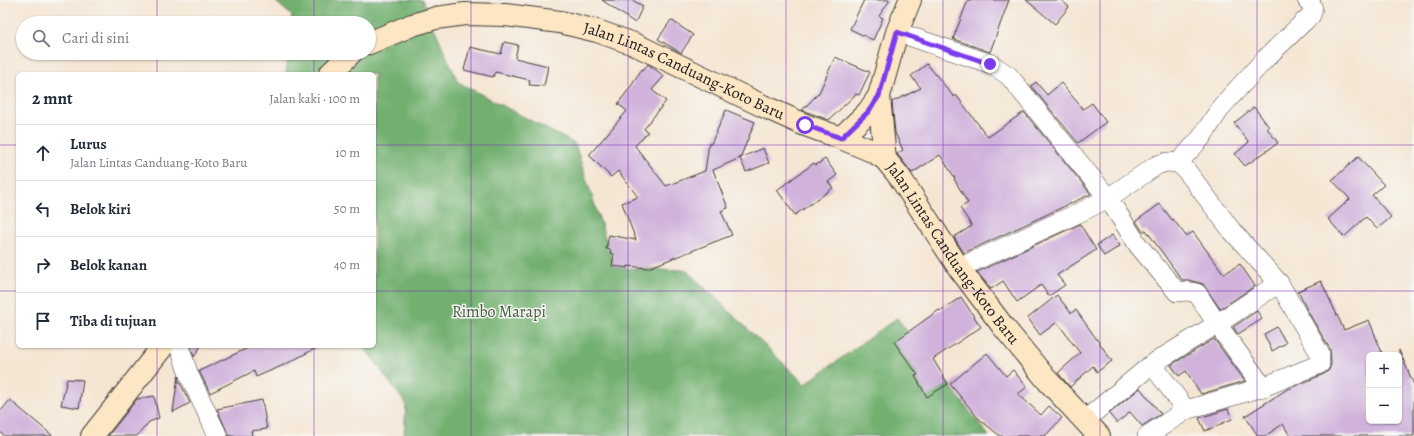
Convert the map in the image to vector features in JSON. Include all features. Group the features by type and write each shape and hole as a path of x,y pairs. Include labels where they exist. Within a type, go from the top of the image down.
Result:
{"main road":[{"path":"841,138 868,112 879,96 897,32 910,0"},
{"name":"Jalan Lintas Canduang-Koto Baru","path":"376,40 412,25 436,18 465,14 505,15 560,22 597,31 634,44 762,106 805,125 872,151 885,159 899,176 959,268 1002,325 1042,374 1092,428"},
{"path":"332,72 344,60"},
{"path":"879,96 885,159"},
{"path":"92,436 161,348"}],"street":[{"path":"1178,163 1201,138 1222,106 1264,59 1311,15 1313,9 1312,4 1307,0"},
{"path":"897,32 990,64 1009,76 1108,198 1138,245 1177,292 1186,291 1197,293 1217,324 1263,386"},
{"path":"959,268 1108,198 1156,165 1167,162 1178,163 1186,170 1232,230 1279,283 1320,354 1320,364 1263,386 1186,410 1147,436"},
{"path":"1092,428 1152,364 1217,324 1279,283"},
{"path":"180,348 189,375 218,436"},
{"path":"1152,364 1186,410"}],"green space":[{"name":"Rimbo Marapi","path":"274,0 422,0 458,82 575,144 615,268 686,270 805,384 897,318 989,436 404,436 406,404 364,348 376,348 376,72 286,72 287,60 376,60 376,16 292,16"}],"building":[{"path":"602,0 632,0 643,6 635,23"},
{"path":"864,0 890,0 879,16 883,18 873,40 850,29"},
{"path":"968,0 1009,0 990,52 953,39"},
{"path":"1026,0 1061,0 1069,7 1055,24"},
{"path":"671,20 693,35 681,53 658,39"},
{"path":"504,42 518,45 515,58 548,66 544,86 529,85 530,80 495,72 493,77 464,70 470,47 501,54"},
{"path":"835,57 870,72 859,95 856,94 829,120 802,110 819,93"},
{"path":"648,64 664,76 652,90 666,101 644,129 648,132 635,146 666,186 705,171 709,143 711,144 726,110 755,122 740,158 713,170 728,208 721,211 732,235 648,268 612,266 614,254 610,253 611,250 606,249 609,235 636,240 622,203 638,197 618,171 611,177 589,155 627,111 618,104 642,69 643,70"},
{"path":"927,64 954,97 956,95 988,137 1024,112 1091,194 964,253 954,237 972,226 960,208 968,203 954,179 955,178 940,155 912,173 897,154 903,150 895,133 892,102 921,88 911,76"},
{"path":"1036,82 1047,95 1061,83 1083,109 1092,103 1106,122 1078,143 1031,86"},
{"path":"1254,107 1269,127 1267,128 1278,143 1245,166 1235,154 1249,142 1234,123"},
{"path":"763,148 769,163 746,172 740,158"},
{"path":"1358,157 1384,185 1372,195 1391,217 1377,229 1366,217 1344,237 1328,219 1350,199 1332,180"},
{"path":"825,159 837,175 828,182 833,188 795,215 777,190 814,163 816,165"},
{"path":"1160,204 1186,236 1193,232 1224,274 1240,264 1255,286 1220,309 1203,284 1182,280 1146,230 1143,232 1136,221"},
{"path":"1080,224 1096,250 1057,275 1065,285 1049,296 1041,285 1017,302 1003,281 991,289 977,272"},
{"path":"1112,235 1120,246 1104,256 1097,245"},
{"path":"1321,281 1344,330 1369,320 1382,352 1366,352 1366,424 1402,424 1402,357 1414,385 1414,436 1290,436 1283,424 1265,436 1258,436 1245,416 1286,390 1324,374 1329,370 1331,364 1330,349 1307,310 1298,291"},
{"path":"1057,295 1071,313 1076,310 1112,361 1097,372 1093,366 1070,387 1058,373 1080,353 1057,322 1040,335 1028,318"},
{"path":"961,297 981,327 933,359 948,384 927,397 915,376 918,375 894,342 939,310 940,311"},
{"path":"1257,311 1262,319 1238,334 1233,327"},
{"path":"1277,327 1286,343 1272,351 1264,334"},
{"path":"1214,339 1245,381 1201,394 1186,371 1179,376 1171,365"},
{"path":"192,348 200,348 194,357"},
{"path":"248,348 316,348 286,364 256,377 254,371 210,393 199,371"},
{"path":"987,353 1006,376 1013,370 1027,387 1018,394 1041,415 1049,406 1062,418 1045,436 1000,436 978,418 950,384"},
{"path":"67,379 83,380 79,408 61,405"},
{"path":"179,381 190,403 173,412 177,382"},
{"path":"1140,388 1161,414 1142,426 1130,412 1117,423 1109,414"},
{"path":"154,396 159,418 149,422 137,436 108,436 137,399"},
{"path":"10,400 53,436 5,436 0,432 0,412"},
{"path":"262,400 267,429 251,431 252,436 229,436 217,409"},
{"path":"1228,409 1232,419 1205,431 1199,418"}],"route":[{"path":"805,125 841,138 868,112 879,96 897,32 990,64"}]}
